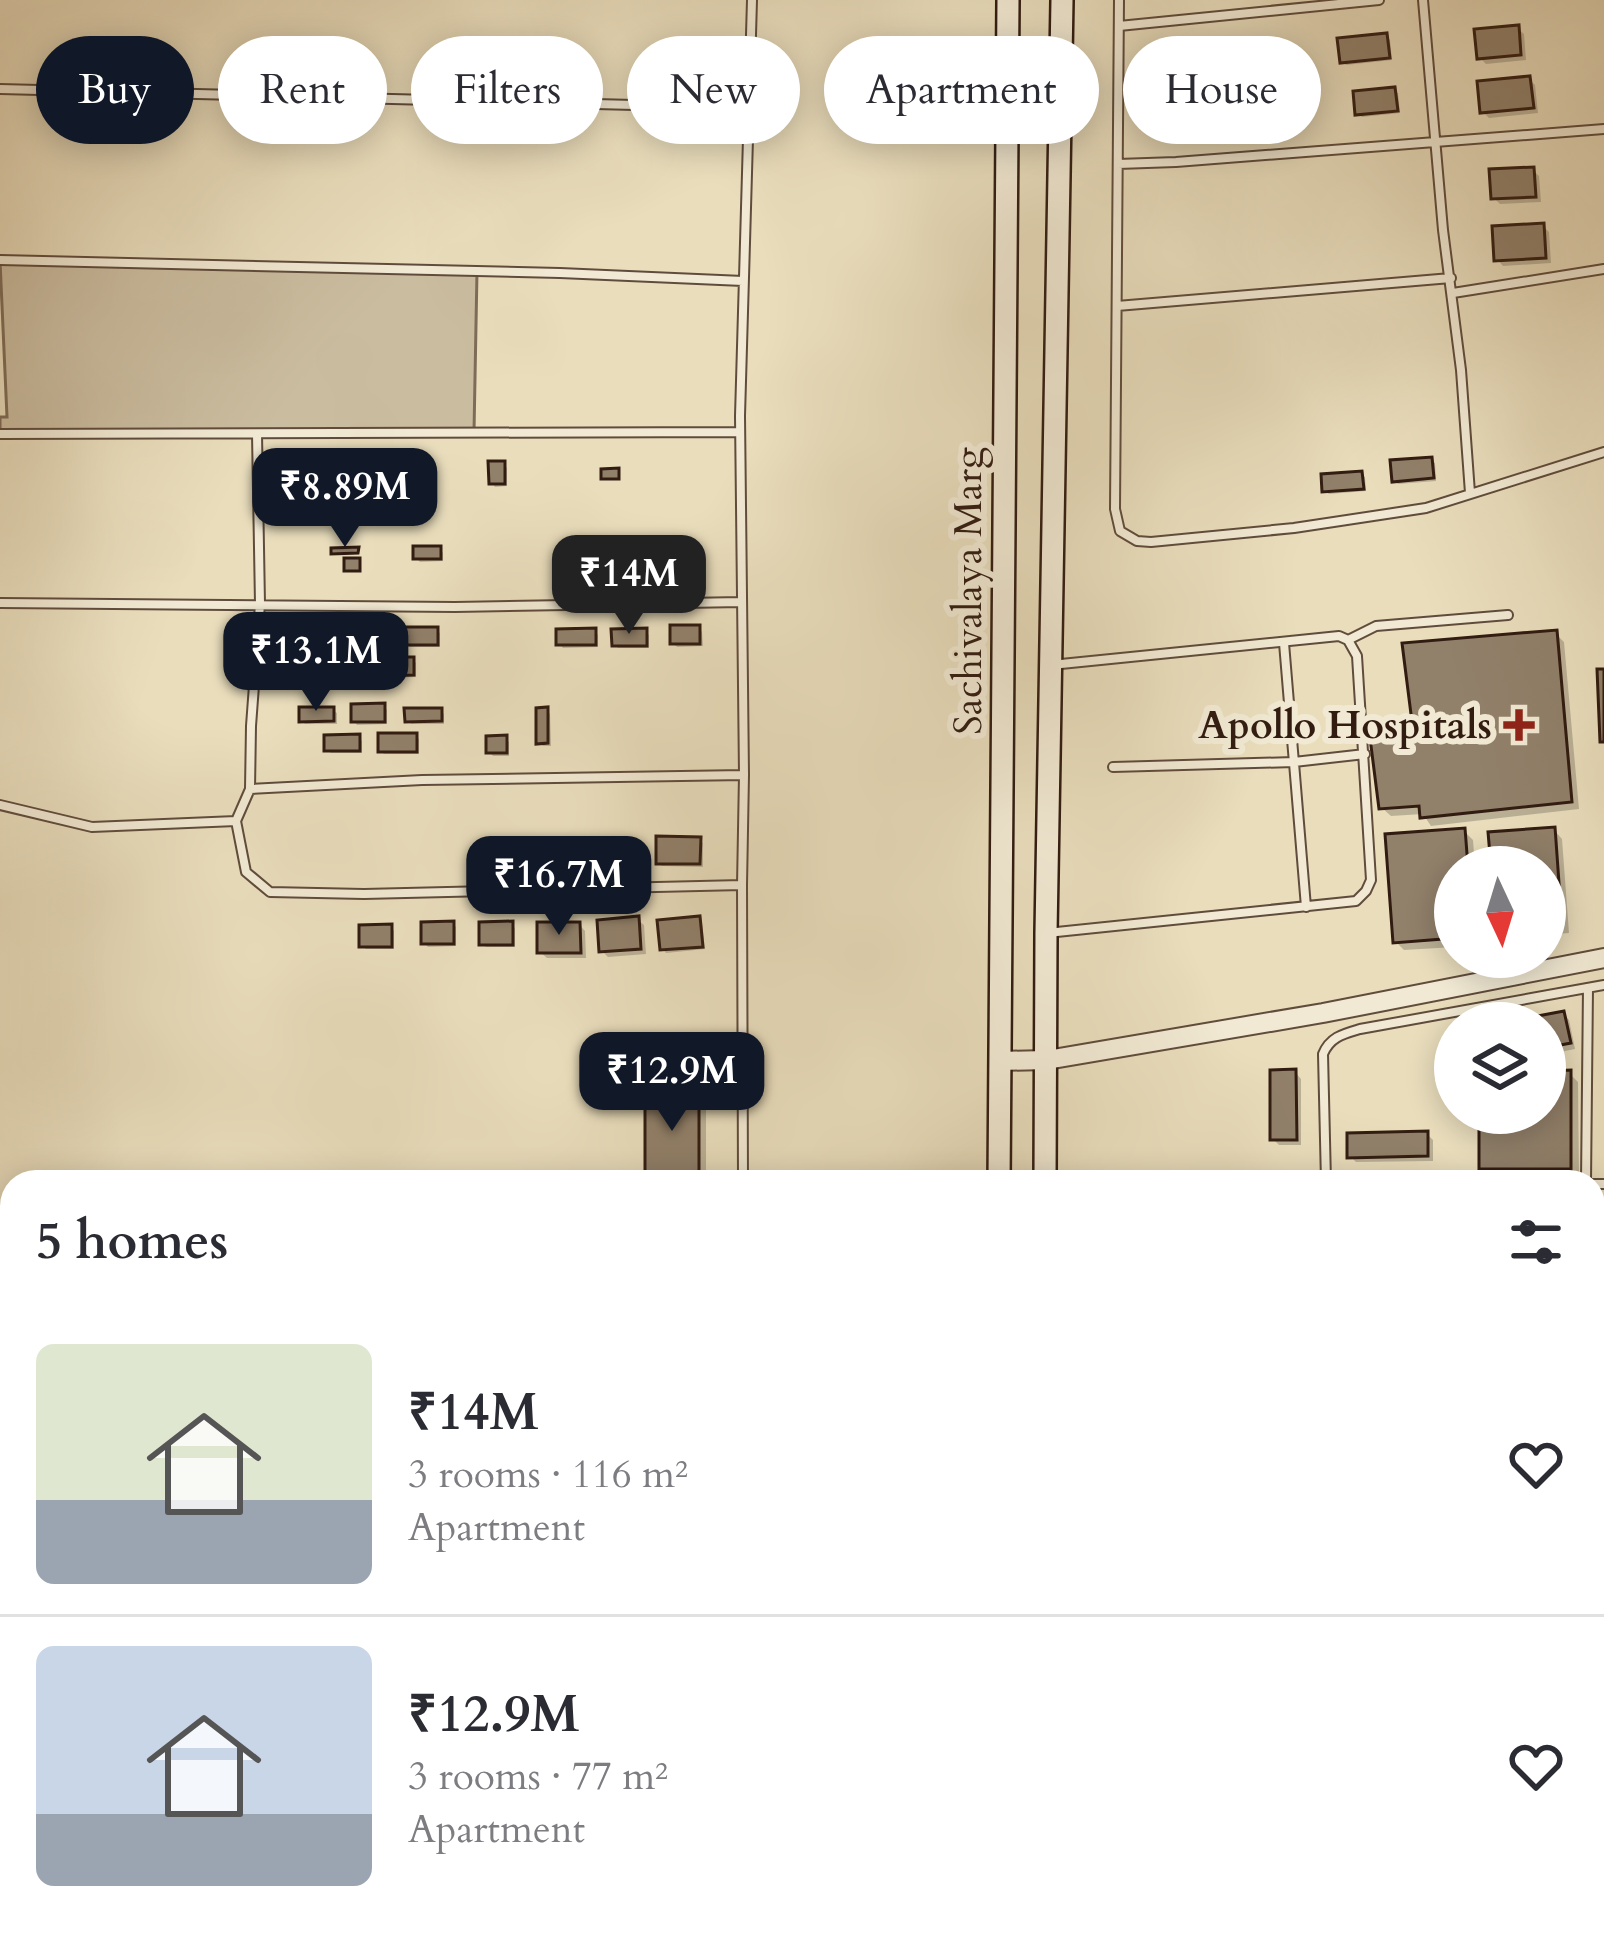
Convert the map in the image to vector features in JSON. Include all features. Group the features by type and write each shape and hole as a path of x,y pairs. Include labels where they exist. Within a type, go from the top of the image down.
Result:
{"main road":[{"name":"Sachivalaya Marg","path":"999,1170 1008,0"},
{"path":"1045,1170 1062,0"}],"street":[{"path":"1000,1061 1047,1060 1604,958"}],"lane":[{"path":"752,0 752,36"},
{"path":"1119,0 1115,509 1126,537 1151,542 1294,528 1426,508 1604,452"},
{"path":"1119,26 1379,0"},
{"path":"1424,0 1470,493"},
{"path":"0,89 627,105"},
{"path":"1118,164 1604,129"},
{"path":"742,1170 740,432 749,144"},
{"path":"0,260 743,281"},
{"path":"1453,293 1604,269"},
{"path":"1117,306 1451,278"},
{"path":"0,434 740,432"},
{"path":"256,434 260,604 250,789 236,821 246,872 270,892 742,885"},
{"path":"0,603 455,607 743,602"},
{"path":"1348,640 1376,626 1508,615"},
{"path":"1046,933 1356,901 1371,880 1357,656 1348,640 1339,636 1051,665"},
{"path":"1284,643 1306,907"},
{"path":"1113,767 1294,762 1365,754"},
{"path":"250,789 442,779 744,775"},
{"path":"0,806 92,827 236,821"},
{"path":"1325,1170 1323,1054 1328,1042 1360,1029 1604,985"},
{"path":"1588,988 1590,1170"}],"shaded area":[{"path":"0,261 477,271 474,432 0,433 0,417 7,417"}],"building":[{"path":"1519,25 1521,55 1477,59 1474,29"},
{"path":"1387,33 1390,58 1340,63 1337,38"},
{"path":"1530,76 1534,108 1480,113 1477,81"},
{"path":"1395,87 1398,111 1355,115 1353,91"},
{"path":"1534,167 1536,197 1491,199 1489,169"},
{"path":"1544,223 1546,258 1494,261 1492,226"},
{"path":"1432,457 1434,478 1392,482 1390,460"},
{"path":"488,461 505,461 505,484 489,484"},
{"path":"345,468 359,468 360,487 345,487"},
{"path":"619,468 619,479 601,479 601,469"},
{"path":"1362,471 1364,489 1322,492 1321,474"},
{"path":"413,546 441,546 441,559 413,559"},
{"path":"359,547 358,553 331,554 331,548"},
{"path":"344,558 360,558 360,571 344,571"},
{"path":"670,625 700,625 700,644 670,644"},
{"path":"403,627 438,627 438,645 403,645"},
{"path":"596,628 596,645 556,645 556,629"},
{"path":"647,628 647,646 612,646 611,629"},
{"path":"349,629 386,629 386,645 350,646"},
{"path":"332,630 332,647 297,648 297,631"},
{"path":"1557,630 1572,802 1420,818 1419,806 1379,809 1369,730 1412,722 1402,643"},
{"path":"324,657 361,657 362,675 324,675"},
{"path":"377,657 414,657 414,675 377,676"},
{"path":"1597,669 1604,669 1604,742 1600,742"},
{"path":"385,703 385,722 351,722 351,704"},
{"path":"299,707 334,707 334,721 299,722"},
{"path":"548,707 548,743 536,744 536,708"},
{"path":"404,708 442,708 442,721 405,722"},
{"path":"378,733 417,733 417,752 378,752"},
{"path":"360,734 360,751 324,751 324,735"},
{"path":"507,735 507,753 486,753 486,736"},
{"path":"1555,827 1556,846 1489,846 1488,832"},
{"path":"1465,828 1466,846 1434,846 1434,940 1393,943 1385,834"},
{"path":"656,836 701,837 700,864 656,864"},
{"path":"539,843 580,843 580,868 539,868"},
{"path":"639,916 641,949 599,952 597,920"},
{"path":"700,916 703,947 660,950 657,920"},
{"path":"454,921 454,944 421,944 421,922"},
{"path":"513,921 513,945 479,945 479,922"},
{"path":"537,922 580,922 581,953 537,953"},
{"path":"392,924 392,947 359,947 359,925"},
{"path":"692,1035 694,1051 652,1055 651,1039"},
{"path":"1296,1069 1297,1140 1270,1140 1270,1070"},
{"path":"1566,1070 1571,1070 1571,1169 1479,1169 1479,1134 1566,1134"},
{"path":"645,1087 699,1087 699,1170 645,1170"},
{"path":"1428,1131 1428,1156 1347,1158 1347,1133"}],"place":[{"name":"Apollo Hospitals","path":"1519,725"}]}
